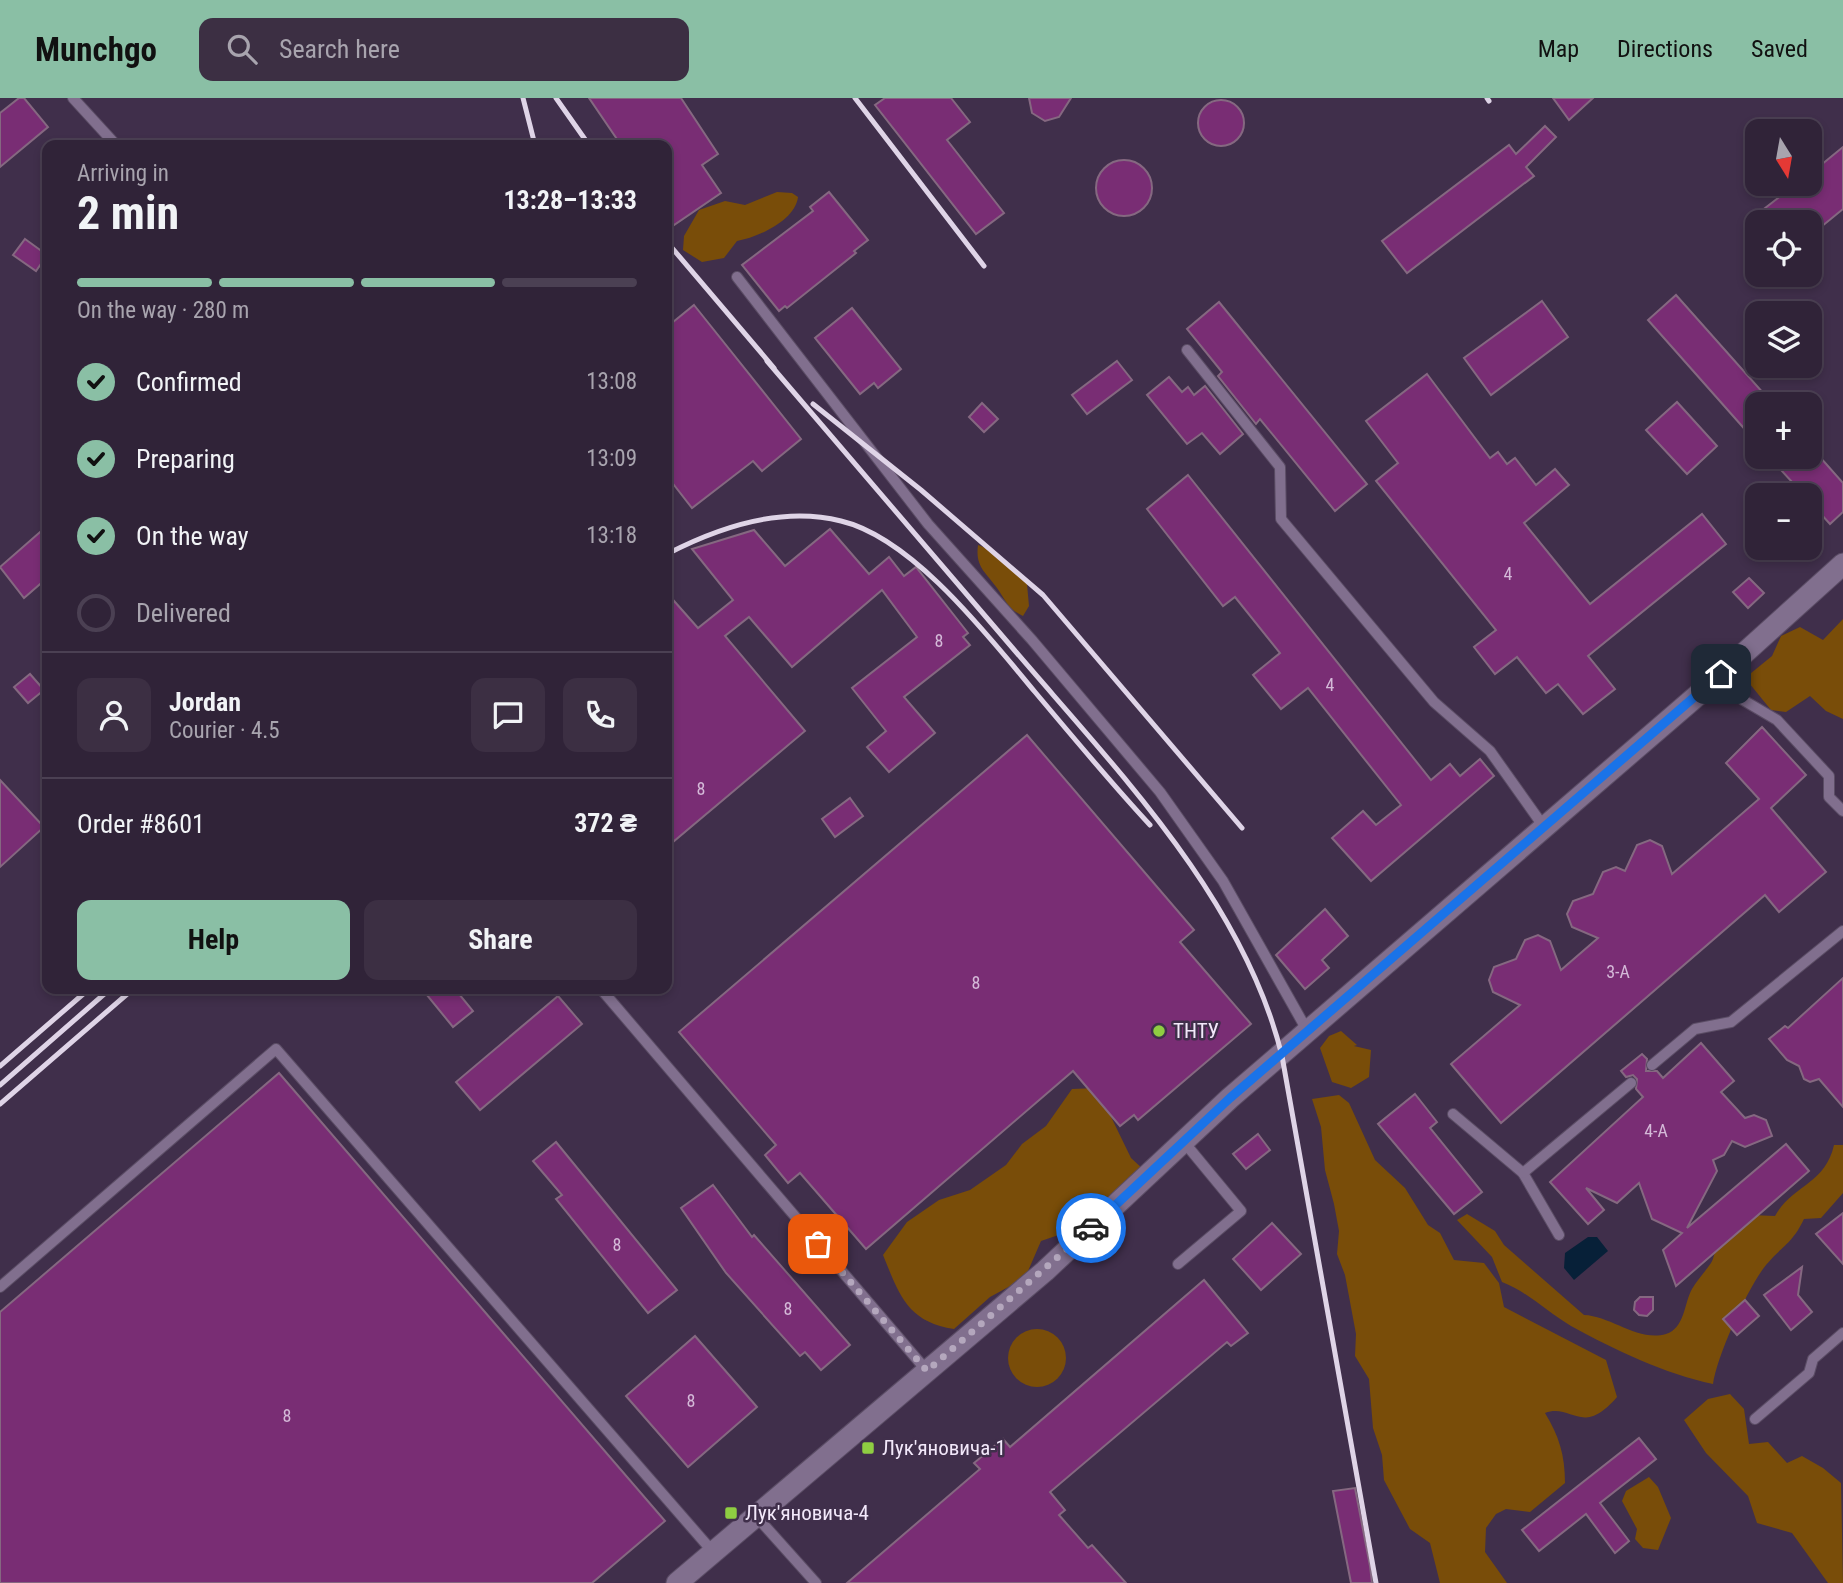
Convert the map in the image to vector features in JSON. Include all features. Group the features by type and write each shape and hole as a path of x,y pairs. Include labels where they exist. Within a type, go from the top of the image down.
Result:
{"street":[{"path":"677,1583 1045,1271 1308,1032 1843,565"}],"lane":[{"path":"73,98 111,140"},
{"path":"737,277 928,524 1032,640 1160,792 1223,881 1308,1032"},
{"path":"1187,350 1280,467 1280,519 1434,702 1490,751 1544,827"},
{"path":"1721,674 1743,700 1777,720 1829,776 1829,797 1843,811"},
{"path":"1652,1065 1695,1029 1731,1022 1843,931"},
{"path":"605,994 927,1371"},
{"path":"0,1287 276,1049 713,1552"},
{"path":"1523,1173 1631,1083"},
{"path":"1453,1114 1523,1173 1559,1235"},
{"path":"1178,1264 1241,1212 1184,1142"},
{"path":"1755,1419 1809,1373 1813,1359 1843,1334"},
{"path":"756,1516 816,1583"}],"shaded area":[{"path":"777,192 792,193 798,197 790,213 765,232 737,241 724,258 702,262 683,250 684,236 699,210 725,201 745,205"},
{"path":"978,545 998,557 1027,584 1029,606 1023,616 1008,604 982,569 978,559"},
{"path":"1843,619 1843,719 1826,711 1810,696 1786,712 1771,710 1745,678 1772,656 1781,636 1800,627 1823,640"},
{"path":"1341,1031 1357,1045 1354,1046 1371,1050 1369,1077 1351,1088 1332,1082 1320,1048 1329,1036"},
{"path":"1097,1088 1131,1158 1144,1170 1091,1224 1041,1241 1025,1278 990,1297 954,1329 925,1320 915,1313 900,1294 883,1255 907,1222 939,1200 970,1190 1006,1165 1022,1144 1046,1126 1072,1089"},
{"path":"1339,1095 1349,1103 1375,1160 1405,1188 1428,1225 1440,1233 1454,1260 1484,1263 1499,1283 1504,1307 1606,1360 1617,1397 1605,1409 1586,1417 1554,1411 1545,1413 1560,1446 1565,1483 1530,1512 1506,1509 1496,1514 1486,1528 1485,1552 1507,1583 1440,1583 1430,1543 1410,1529 1384,1480 1382,1455 1373,1428 1369,1379 1355,1356 1356,1334 1345,1275 1337,1254 1339,1231 1325,1170 1321,1127 1312,1099"},
{"path":"1834,1145 1843,1145 1843,1193 1821,1218 1804,1219 1791,1239 1759,1275 1727,1340 1713,1384 1659,1368 1605,1344 1571,1326 1502,1282 1492,1257 1457,1220 1467,1214 1495,1231 1504,1245 1584,1315 1594,1316 1645,1335 1656,1336 1666,1334 1677,1326 1692,1289 1712,1261 1717,1248 1742,1228 1750,1215 1775,1216 1790,1197 1823,1169"},
{"path":"1037,1329 1048,1331 1061,1342 1066,1358 1064,1369 1053,1382 1037,1387 1026,1385 1013,1374 1008,1358 1010,1347 1021,1334"},
{"path":"1730,1394 1744,1409 1749,1444 1768,1442 1787,1463 1802,1456 1841,1483 1843,1583 1828,1583 1792,1533 1757,1523 1748,1496 1706,1453 1684,1420 1708,1399"},
{"path":"1649,1477 1658,1487 1671,1518 1658,1550 1643,1548 1635,1539 1637,1529 1622,1501 1626,1491"}],"water":[{"path":"1588,1237 1597,1237 1608,1251 1574,1280 1564,1268 1565,1253"}],"building":[{"path":"19,98 24,98 48,127 0,167 0,113"},
{"path":"589,98 681,98 718,154 702,165 721,193 674,225 672,140 618,140"},
{"path":"885,98 951,98 970,122 947,140 1004,213 976,234 875,105"},
{"path":"1029,98 1071,98 1059,117 1045,121 1032,113"},
{"path":"1553,98 1593,98 1569,120"},
{"path":"1221,100 1237,107 1244,123 1237,139 1221,146 1205,139 1198,123 1205,107"},
{"path":"1545,126 1556,137 1526,167 1534,176 1407,273 1382,241 1509,145 1516,154"},
{"path":"1843,147 1843,209 1822,226 1822,210 1762,210 1781,196 1822,196 1822,164"},
{"path":"1118,160 1130,160 1140,164 1148,172 1152,188 1148,204 1140,212 1130,216 1118,216 1108,212 1100,204 1096,194 1096,182 1100,172 1108,164"},
{"path":"829,192 868,240 854,251 856,253 787,308 785,306 779,311 742,265 813,211 810,207"},
{"path":"25,239 42,251 42,262 36,271 13,255"},
{"path":"1676,295 1745,373 1745,378 1750,378 1762,392 1745,392 1745,429 1648,320"},
{"path":"1542,301 1568,337 1491,395 1464,358"},
{"path":"1219,302 1367,484 1335,511 1260,419 1256,424 1218,376 1222,372 1187,329"},
{"path":"694,305 801,439 762,471 753,461 692,508 672,482 672,323"},
{"path":"852,308 901,369 878,388 874,383 860,394 815,338"},
{"path":"1117,361 1132,380 1087,414 1072,395"},
{"path":"1427,374 1490,458 1498,452 1507,464 1515,458 1536,485 1555,469 1569,485 1524,523 1590,604 1702,514 1726,544 1588,656 1615,689 1583,714 1558,684 1546,693 1517,657 1495,674 1474,647 1496,630 1376,481 1398,463 1366,421"},
{"path":"1169,377 1182,392 1188,387 1194,395 1205,386 1243,434 1220,454 1202,433 1187,444 1147,395"},
{"path":"1677,402 1717,446 1687,474 1646,430"},
{"path":"982,403 998,419 984,432 969,417"},
{"path":"1822,459 1843,483 1843,512 1830,524 1822,515 1822,483 1793,483 1780,469 1822,469"},
{"path":"1188,475 1431,780 1450,764 1460,776 1480,759 1494,776 1371,881 1332,838 1363,811 1376,825 1401,805 1308,688 1281,709 1253,675 1280,653 1235,597 1223,606 1147,509"},
{"path":"830,529 869,574 889,557 904,576 916,567 968,633 963,637 970,645 904,697 935,733 889,772 867,747 886,731 852,688 917,637 882,590 792,667 749,617 725,636 805,731 672,843 672,599 698,628 733,600 692,549 754,530 785,566"},
{"path":"42,530 42,582 24,598 0,567"},
{"path":"1749,578 1764,593 1748,608 1733,592"},
{"path":"30,674 42,688 42,692 28,703 14,687"},
{"path":"1762,727 1806,775 1771,808 1826,872 1779,912 1765,895 1501,1123 1451,1064 1520,1005 1493,992 1489,980 1494,967 1516,959 1525,940 1538,935 1550,941 1561,970 1598,938 1572,927 1567,914 1573,901 1593,894 1603,872 1616,867 1625,871 1637,845 1650,840 1662,846 1672,874 1759,799 1726,763"},
{"path":"1027,735 1194,930 1180,942 1251,1024 1138,1120 1134,1115 1120,1126 1073,1071 866,1249 800,1173 788,1183 765,1155 776,1145 679,1032"},
{"path":"0,780 42,825 42,829 0,867"},
{"path":"850,798 863,816 835,837 822,819"},
{"path":"1325,909 1348,936 1322,960 1329,968 1305,989 1276,955"},
{"path":"1843,978 1843,1107 1819,1079 1810,1082 1804,1079 1799,1066 1787,1060 1769,1039 1785,1026 1788,1028"},
{"path":"426,994 459,994 473,1011 453,1027"},
{"path":"558,996 582,1024 480,1110 456,1082"},
{"path":"1701,1043 1734,1081 1721,1092 1745,1118 1754,1115 1766,1120 1772,1136 1745,1147 1732,1141 1724,1155 1713,1160 1717,1171 1687,1228 1786,1144 1809,1171 1676,1286 1663,1250 1682,1233 1652,1219 1639,1183 1617,1203 1586,1188 1604,1210 1588,1224 1550,1182 1643,1097 1636,1089 1637,1079 1633,1075 1626,1077 1621,1071 1642,1054 1647,1059 1646,1071 1657,1071 1663,1078"},
{"path":"279,1073 665,1521 592,1583 0,1583 0,1312"},
{"path":"1415,1094 1437,1122 1430,1128 1482,1192 1454,1214 1378,1124"},
{"path":"1258,1134 1270,1150 1246,1169 1233,1154"},
{"path":"556,1142 677,1290 648,1313 556,1199 562,1195 533,1161"},
{"path":"713,1185 752,1237 754,1235 850,1345 821,1370 805,1352 800,1356 726,1273 681,1208"},
{"path":"1843,1213 1843,1264 1816,1234"},
{"path":"1272,1223 1301,1254 1261,1290 1233,1259"},
{"path":"1802,1267 1798,1295 1812,1312 1791,1330 1764,1295"},
{"path":"1204,1280 1248,1333 1231,1346 1227,1342 1050,1492 1065,1510 1059,1515 1088,1548 1092,1545 1126,1583 847,1583 980,1469 974,1463 1003,1439 1010,1447"},
{"path":"1640,1297 1653,1297 1653,1310 1647,1316 1639,1315 1634,1310 1635,1302"},
{"path":"1745,1300 1759,1316 1737,1335 1723,1319"},
{"path":"695,1336 757,1407 688,1467 626,1396"},
{"path":"1639,1438 1656,1459 1600,1503 1629,1541 1615,1553 1586,1514 1539,1551 1522,1530"},
{"path":"1355,1488 1372,1583 1351,1583 1333,1491"}],"railway":[{"path":"523,98 534,140"},
{"path":"556,98 585,140"},
{"path":"855,98 984,266"},
{"path":"672,248 774,368"},
{"path":"767,361 1135,791 1208,891 1239,944 1264,999 1282,1056 1376,1583"},
{"path":"813,404 921,490 1043,595 1242,828"},
{"path":"672,552 729,528 774,518 819,517 841,521 868,531 895,547 948,592 1150,825"},
{"path":"0,1066 83,994"},
{"path":"0,1085 104,994"},
{"path":"0,1104 127,994"}],"way so far":[{"path":"818,1244 927,1371 1045,1271 1091,1228"}],"place":[{"name":"ТНТУ","path":"1159,1031"},
{"name":"Лук'яновича-1","path":"868,1448"},
{"name":"Лук'яновича-4","path":"731,1513"}],"route":[{"path":"1091,1228 1230,1098 1282,1056 1296,1041 1721,674"}]}
